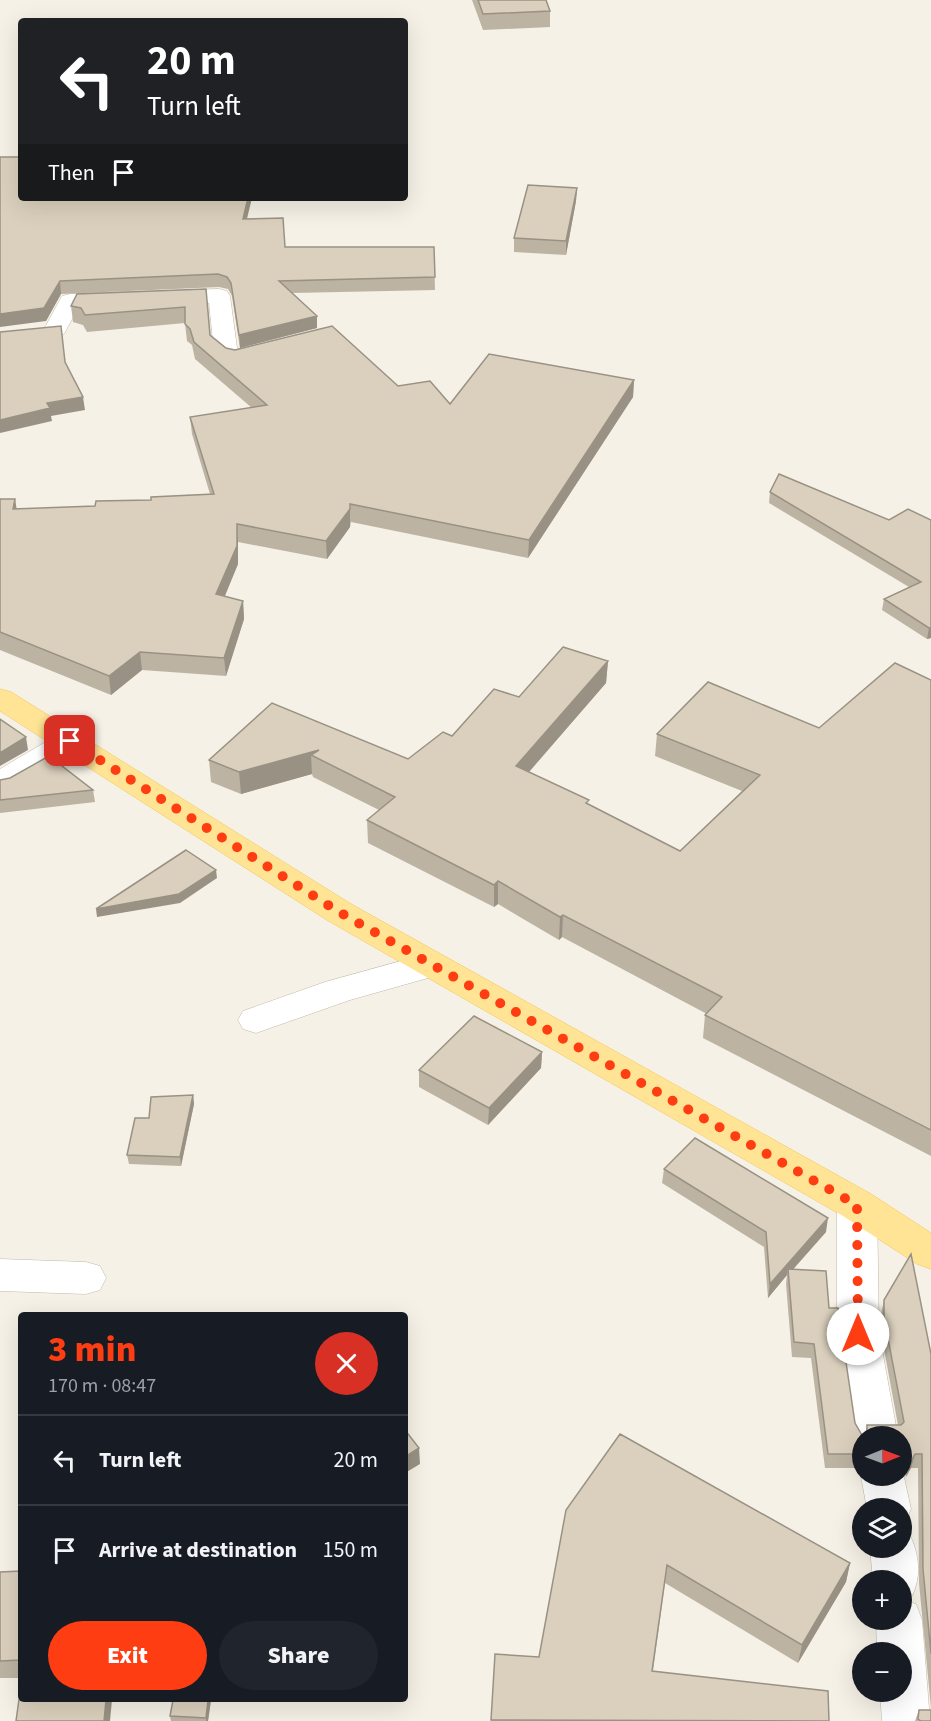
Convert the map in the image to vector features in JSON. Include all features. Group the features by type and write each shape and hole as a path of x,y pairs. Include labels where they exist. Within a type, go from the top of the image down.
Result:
{"main road":[{"path":"0,698 339,912 857,1205 926,1247"}],"street":[{"path":"54,331 70,301 219,296 226,351 236,358 289,345"},
{"path":"0,782 70,741"},
{"path":"256,1020 338,991 430,965"},
{"path":"857,1205 858,1334 874,1426"},
{"path":"0,1275 86,1278"},
{"path":"905,1702 906,1721"}],"building":[{"path":"478,0 546,0 550,11 483,14"},
{"path":"0,157 18,157 18,201 247,201 243,219 283,218 285,247 434,247 435,277 279,281 317,316 239,335 231,283 227,277 218,274 60,281 44,308 0,314"},
{"path":"528,185 577,188 566,241 514,238"},
{"path":"206,289 210,335 226,348 235,350 332,326 398,386 430,381 450,404 489,354 634,380 529,540 350,504 350,509 326,541 237,524 237,546 216,594 243,601 224,658 140,652 109,676 0,632 0,499 15,499 13,509 95,506 96,501 151,500 151,497 214,494 190,417 267,405 194,342 190,329 185,324 185,307 85,315 81,308 71,306 77,294"},
{"path":"61,326 65,362 83,397 47,403 50,408 0,420 0,332"},
{"path":"779,474 889,520 908,509 931,520 931,628 884,599 921,582 770,492"},
{"path":"563,647 608,661 516,766 589,800 586,803 680,851 760,775 657,734 708,682 819,728 895,663 931,680 931,1130 705,1015 722,997 563,915 560,917 498,881 494,885 367,820 395,797 311,755 319,750 239,772 209,760 272,703 408,759 443,732 452,736 494,689 519,697"},
{"path":"0,719 26,737 0,753"},
{"path":"49,756 93,790 0,800 0,780 10,778"},
{"path":"186,850 216,870 179,894 96,909"},
{"path":"474,1016 542,1052 489,1108 419,1070"},
{"path":"193,1095 180,1157 127,1155 135,1118 149,1118 151,1097"},
{"path":"695,1138 828,1218 770,1284 766,1232 664,1169"},
{"path":"911,1254 931,1354 931,1654 923,1569 922,1454 915,1454 912,1459 912,1426 867,1426 901,1425 904,1422 884,1318 884,1300"},
{"path":"788,1269 826,1271 829,1308 838,1308 857,1426 852,1426 852,1454 828,1454 814,1344 794,1342"},
{"path":"408,1434 419,1448 408,1455"},
{"path":"620,1434 850,1563 802,1645 667,1565 652,1671 828,1691 829,1721 491,1720 495,1654 539,1657 566,1510"},
{"path":"18,1571 18,1660 0,1661 0,1572"},
{"path":"19,1702 106,1702 104,1721 16,1721"},
{"path":"173,1702 208,1702 206,1718 170,1716"},
{"path":"919,1710 931,1710 931,1721 918,1719"}],"route":[{"path":"70,741 339,912 857,1205 858,1334"}]}
